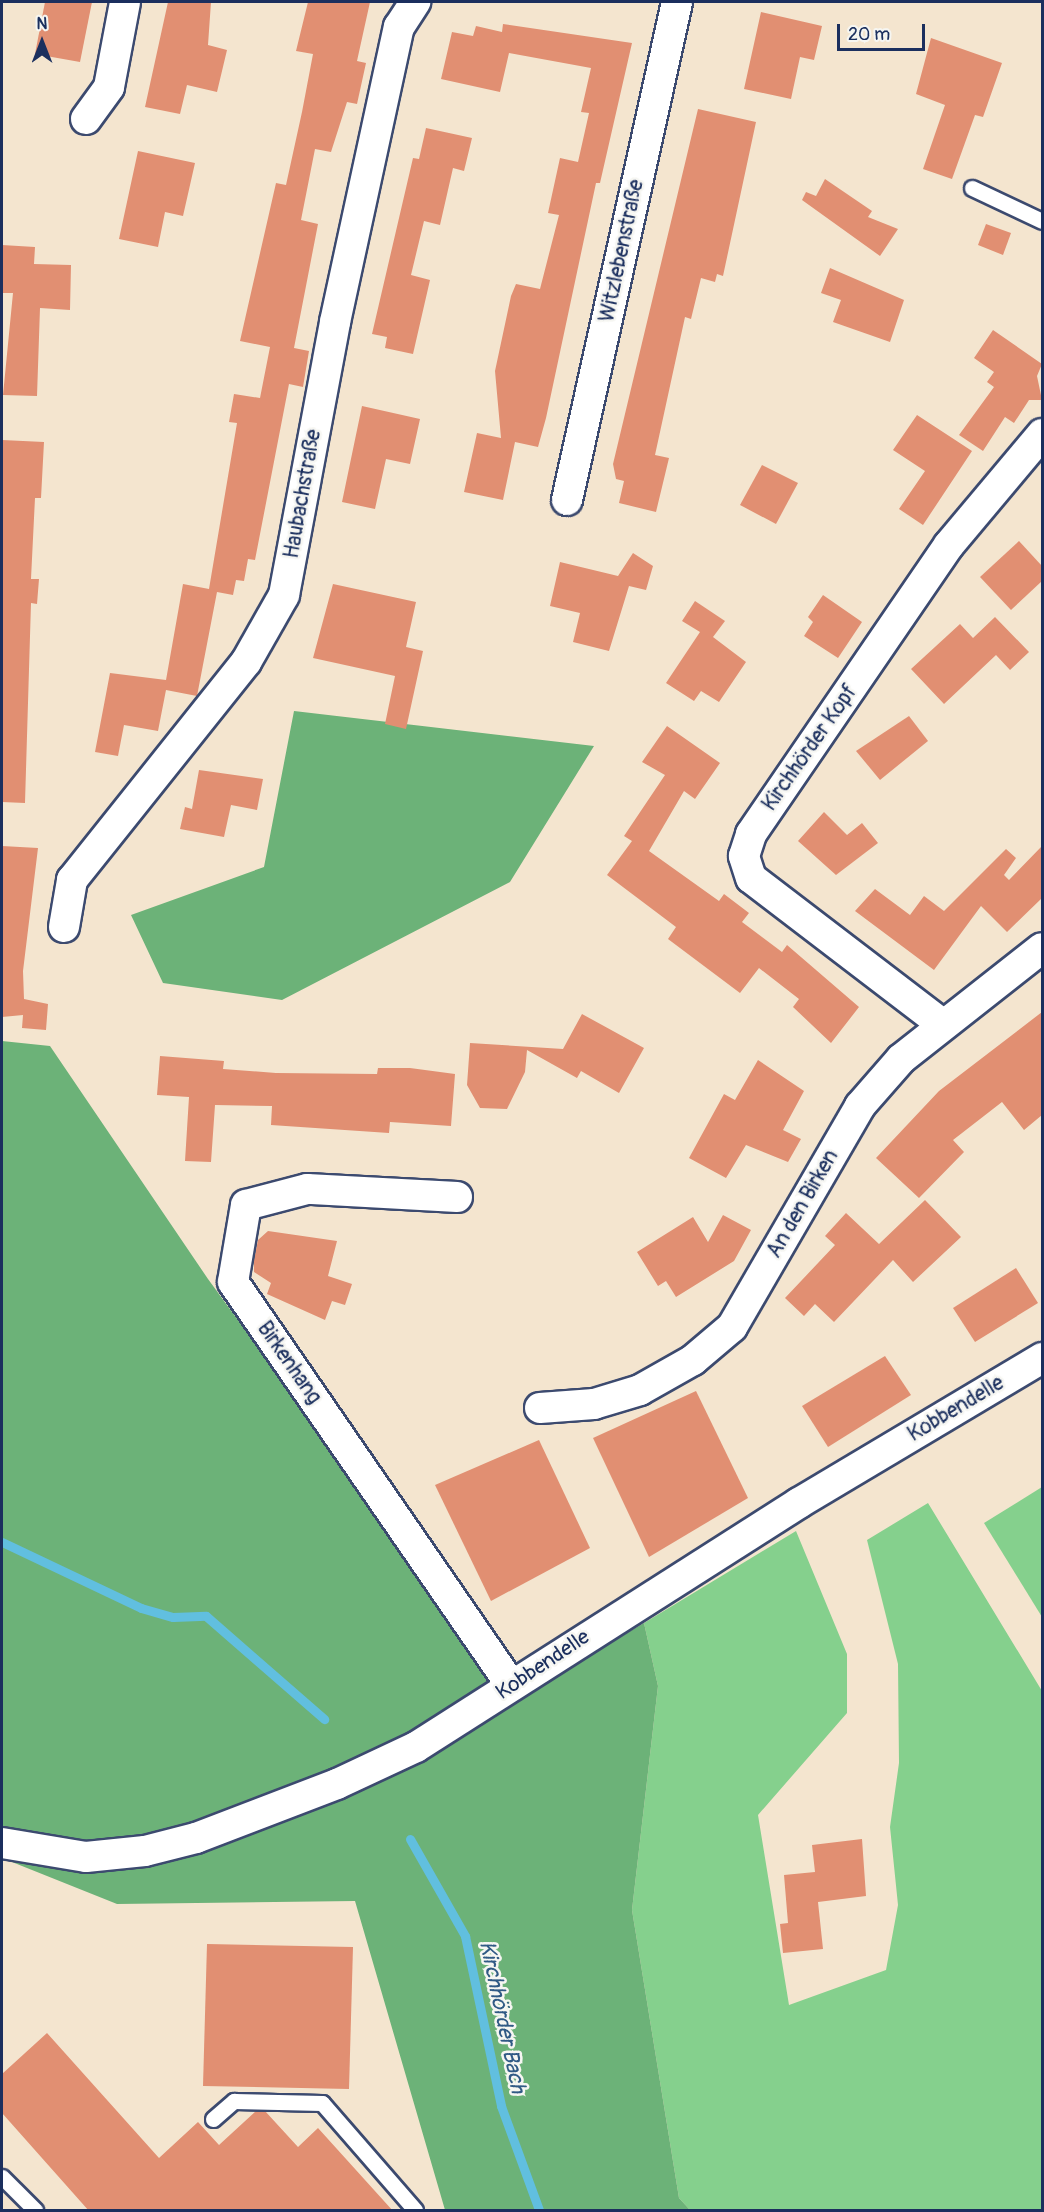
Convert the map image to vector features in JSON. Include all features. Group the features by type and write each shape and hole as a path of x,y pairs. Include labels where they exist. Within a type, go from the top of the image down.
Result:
{"street":[{"path":"86,119 109,87 125,2"},
{"name":"Haubachstraße","path":"64,927 72,880 246,662 284,595 334,322 399,27 415,2"},
{"name":"Witzlebenstraße","path":"567,500 677,2"},
{"name":"Kirchhörder Kopf","path":"942,1024 751,878 744,856 751,834 949,545 1042,434"},
{"name":"An den Birken","path":"540,1408 594,1404 640,1390 693,1360 732,1327 860,1106 901,1059 942,1024 1042,948"},
{"name":"Birkenhang","path":"457,1197 307,1190 246,1205 233,1282 510,1684"},
{"name":"Kobbendelle","path":"2,1843 86,1857 145,1851 196,1838 337,1784 416,1747 510,1684 1042,1358"}],"lane":[{"path":"972,188 1042,221"},
{"path":"213,2120 234,2101 322,2103 414,2211"},
{"path":"2,2177 35,2211"}],"green space":[{"path":"294,711 594,746 510,882 282,1000 163,983 131,915 264,867"},
{"path":"2,1041 50,1046 208,1279 515,1699 644,1623 658,1686 632,1910 679,2198 690,2210 445,2210 355,1901 117,1904 2,1858"},
{"path":"1042,1487 1042,1617 984,1523"},
{"path":"928,1503 1042,1691 1042,2210 690,2210 679,2198 632,1910 658,1686 644,1623 796,1531 847,1654 847,1713 758,1815 789,2005 886,1970 898,1905 890,1827 899,1763 898,1664 867,1540"}],"building":[{"path":"45,2 92,2 80,62 35,54"},
{"path":"168,2 211,2 208,45 227,50 217,92 187,85 180,114 145,107"},
{"path":"308,2 370,2 357,61 366,63 357,104 347,102 331,152 315,149 301,220 318,224 294,348 309,351 303,387 289,384 255,560 248,559 244,581 236,580 233,595 217,592 197,696 166,690 158,731 124,725 118,756 95,752 110,673 166,680 183,584 209,589 237,423 229,422 234,394 260,398 270,347 240,341 276,183 286,185 302,112 313,54 296,51"},
{"path":"761,12 822,26 814,60 800,57 791,99 744,89"},
{"path":"503,24 632,43 600,183 596,183 538,447 515,442 503,500 464,492 477,433 501,438 495,371 511,296 516,284 540,289 559,215 548,213 560,158 578,162 589,113 581,112 591,68 509,53 500,92 441,79 452,32 473,36 476,26 502,32"},
{"path":"931,38 1002,63 983,117 975,115 952,179 923,169 945,105 916,94"},
{"path":"698,109 756,122 723,276 717,274 715,282 701,278 691,319 685,317 655,455 669,458 656,512 619,503 624,481 616,479 613,464"},
{"path":"426,128 472,138 464,171 453,168 440,225 424,221 411,275 430,280 413,354 385,348 387,337 372,334 413,158 419,159"},
{"path":"138,151 195,163 183,216 165,212 158,247 119,239"},
{"path":"825,179 872,211 868,217 898,229 880,256 802,200 806,192 816,196"},
{"path":"986,224 1011,233 1003,255 978,245"},
{"path":"2,245 35,247 34,264 71,265 70,310 40,308 37,396 3,395 13,293 2,293"},
{"path":"830,268 904,300 890,342 833,322 841,300 821,293"},
{"path":"993,330 1042,364 1037,376 1042,400 1029,400 1014,423 1005,417 983,451 959,435 994,387 987,382 994,372 974,358"},
{"path":"362,406 420,419 410,464 386,459 375,509 342,502"},
{"path":"917,415 972,451 923,525 899,509 925,471 893,450"},
{"path":"2,440 44,442 41,498 35,498 31,579 39,579 37,604 31,603 25,803 2,802"},
{"path":"762,465 798,483 776,524 740,505"},
{"path":"1019,541 1042,566 1042,581 1011,610 980,577"},
{"path":"633,553 653,566 646,590 629,586 609,651 573,642 580,613 550,606 560,562 618,576"},
{"path":"333,584 416,602 406,647 423,651 406,729 385,724 395,676 313,658"},
{"path":"823,595 862,622 838,658 804,636 813,622 808,617"},
{"path":"695,601 725,621 713,637 746,662 719,702 701,691 694,701 666,683 700,632 682,621"},
{"path":"995,617 1029,652 1010,670 996,655 944,704 911,669 960,624 973,638"},
{"path":"909,716 928,741 880,780 856,751"},
{"path":"667,726 720,763 695,799 684,791 649,851 719,901 724,894 749,913 742,922 782,952 787,945 859,1007 831,1043 793,1007 799,999 759,968 740,993 668,939 676,927 607,875 632,841 624,836 665,775 642,762"},
{"path":"199,770 263,779 257,810 231,805 224,837 180,829 185,807 192,809"},
{"path":"824,812 847,835 862,823 878,843 836,875 798,841"},
{"path":"2,846 38,848 23,971 24,999 48,1004 46,1030 22,1028 23,1015 2,1017"},
{"path":"1042,846 1042,898 1007,932 981,906 934,970 855,911 875,889 910,915 924,896 944,911 1006,849 1016,858 1004,875 1009,880"},
{"path":"1042,1012 1042,1115 1024,1130 1002,1102 953,1140 964,1152 919,1198 876,1158 939,1091"},
{"path":"582,1014 644,1048 619,1093 581,1071 577,1078 527,1050 525,1072 507,1109 480,1108 467,1085 470,1043 563,1049"},
{"path":"160,1056 224,1061 223,1069 276,1073 377,1074 378,1068 410,1068 455,1074 451,1126 390,1122 389,1133 271,1125 272,1106 215,1105 211,1162 185,1161 189,1097 157,1095"},
{"path":"758,1060 804,1091 783,1130 801,1139 788,1162 746,1145 726,1178 689,1158 724,1094 735,1100"},
{"path":"925,1200 961,1237 913,1282 893,1260 834,1322 815,1304 804,1316 785,1298 835,1245 825,1236 846,1213 879,1244"},
{"path":"723,1215 751,1230 734,1261 676,1297 666,1281 658,1286 637,1252 693,1217 708,1242"},
{"path":"268,1231 337,1241 328,1276 352,1284 345,1305 332,1301 325,1320 267,1294 271,1283 254,1272 254,1260 258,1240"},
{"path":"1016,1268 1038,1303 975,1342 953,1308"},
{"path":"885,1356 911,1395 828,1447 802,1406"},
{"path":"696,1391 748,1498 649,1557 593,1438"},
{"path":"539,1440 590,1548 491,1601 435,1485"},
{"path":"862,1839 866,1896 818,1902 823,1949 783,1953 780,1924 788,1923 784,1875 815,1872 812,1845"},
{"path":"207,1944 353,1947 349,2089 203,2086"},
{"path":"47,2033 159,2158 198,2122 219,2145 256,2111 265,2111 298,2147 318,2128 393,2211 89,2211 2,2113 2,2074"}],"waterway":[{"name":"Kirchhörder Bach","path":"2,1542 141,1608 173,1617 206,1616 324,1719"},
{"name":"Kirchhörder Bach","path":"410,1839 465,1936 501,2106 539,2210"}]}
